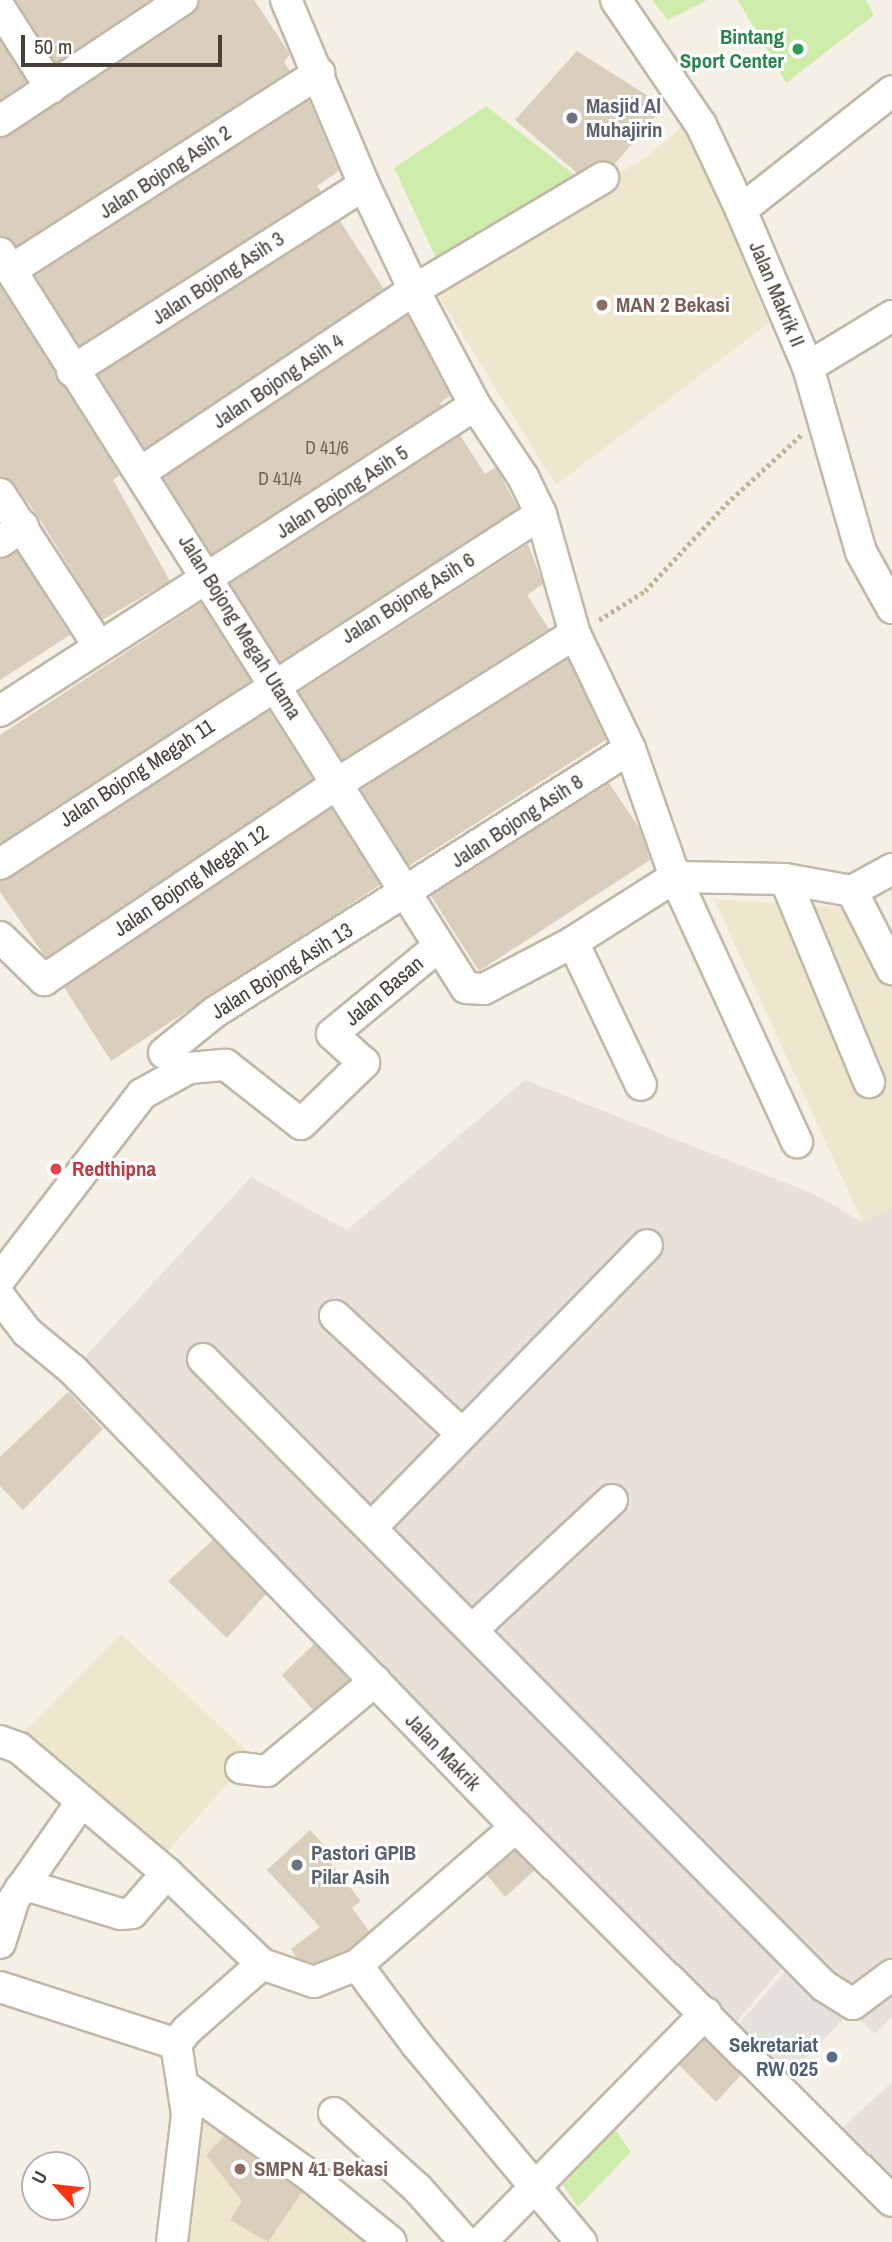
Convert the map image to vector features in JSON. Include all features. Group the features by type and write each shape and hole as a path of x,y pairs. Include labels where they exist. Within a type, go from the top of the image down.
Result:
{"street":[{"path":"0,121 182,0"},
{"path":"286,0 364,185 414,290 475,405 508,454 541,514 575,634 630,749 675,877 797,1142"},
{"name":"Jalan Makrik II","path":"617,0 701,125 741,210 807,367 861,552 892,608"},
{"path":"0,8 51,88"},
{"name":"Jalan Bojong Asih 2","path":"5,261 319,73"},
{"path":"741,210 892,92"},
{"name":"Jalan Bojong Asih 4","path":"141,472 414,290 603,178"},
{"name":"Jalan Bojong Asih 3","path":"72,371 364,185"},
{"name":"Jalan Bojong Megah Utama","path":"5,261 72,371 141,472 275,682 404,895 466,988 484,989 573,942"},
{"path":"807,367 892,316"},
{"name":"Jalan Bojong Asih 5","path":"0,711 98,645 209,578 475,405"},
{"path":"0,494 12,534 98,645"},
{"name":"Jalan Bojong Asih 6","path":"275,682 541,514"},
{"name":"Jalan Bojong Megah 12","path":"0,937 44,980 338,783 575,634"},
{"name":"Jalan Bojong Megah 11","path":"0,863 275,682"},
{"name":"Jalan Bojong Asih 8","path":"404,895 630,749"},
{"path":"641,1085 573,942 675,877 785,879 852,891 892,869"},
{"path":"785,879 869,1082"},
{"path":"852,891 892,969"},
{"name":"Jalan Bojong Asih 13","path":"164,1053 215,1012 404,895"},
{"name":"Jalan Basan","path":"0,1279 142,1094 189,1068 226,1065 301,1124 364,1063 332,1034 438,947"},
{"path":"371,1528 647,1245"},
{"name":"Jalan Makrik","path":"0,1297 27,1332 73,1370 516,1827 706,2013 892,2202"},
{"path":"335,1316 461,1433"},
{"path":"202,1359 839,1999 853,2004 864,2001 892,1975"},
{"path":"472,1630 612,1500"},
{"path":"241,1768 267,1771 375,1681"},
{"path":"0,1741 19,1748 167,1873 262,1964 314,1982 358,1965 516,1827"},
{"path":"0,1943 20,1889 82,1801"},
{"path":"20,1889 32,1887 121,1914 132,1913 167,1873"},
{"path":"176,2044 202,2014 262,1964"},
{"path":"358,1965 531,2186 581,2242"},
{"path":"0,1987 176,2044"},
{"path":"481,2242 531,2186 706,2013"},
{"path":"172,2242 186,2144 183,2085 176,2044"},
{"path":"183,2085 310,2176 391,2242"},
{"path":"334,2113 418,2189 466,2242"}],"path":[{"path":"575,634 645,591 726,504 822,417"}],"shaded area":[{"name":"MAN 2 Bekasi","path":"686,123 769,323 556,485 432,286 648,156"},
{"path":"714,899 846,908 888,985 892,983 892,1207 863,1223"},
{"path":"525,1080 814,1194 862,1222 892,1207 892,2016 875,2034 791,1958 737,2021 73,1370 251,1177 347,1230"},
{"path":"121,1634 252,1756 167,1852 22,1734"},
{"path":"792,1963 849,2013 789,2076 739,2024"},
{"path":"892,2082 892,2179 840,2130"},
{"name":"SMPN 41 Bekasi","path":"197,2100 384,2242 181,2242"}],"green space":[{"name":"Bintang Sport Center","path":"652,0 707,0 668,20"},
{"name":"Bintang Sport Center","path":"738,0 866,0 874,15 786,83"},
{"path":"486,106 580,179 437,260 394,168"},
{"path":"615,2129 631,2152 578,2207 563,2185"}],"building":[{"path":"16,0 150,0 56,63"},
{"path":"199,0 254,0 290,54 284,62 290,71 16,246 0,236 0,138 192,15"},
{"path":"0,41 27,82 0,100"},
{"path":"577,51 664,106 614,165 602,161 577,173 515,120"},
{"path":"309,100 339,171 317,186 321,192 79,346 35,275"},
{"path":"340,221 384,289 145,449 98,375"},
{"path":"0,286 120,475 113,480 170,581 102,620 37,515 14,484 0,477"},
{"path":"408,315 450,396 440,403 442,406 212,554 163,478"},
{"path":"460,435 485,474 496,467 518,508 280,662 230,583"},
{"path":"528,544 543,584 527,595 549,629 342,760 299,692"},
{"path":"17,552 70,635 0,680 0,559"},
{"path":"201,603 251,681 0,843 0,735"},
{"path":"568,659 606,740 409,866 361,789"},
{"path":"269,711 313,779 46,958 0,892 0,881"},
{"path":"609,783 640,829 650,860 479,971 431,896"},
{"path":"331,808 380,885 111,1061 64,987"},
{"path":"68,1392 103,1429 23,1510 0,1486 0,1457"},
{"path":"213,1540 266,1594 227,1638 168,1581"},
{"path":"314,1644 349,1680 313,1710 282,1675"},
{"path":"310,1830 335,1857 330,1862 361,1901 352,1908 369,1931 348,1950 314,1963 297,1958 291,1949 320,1927 267,1870"},
{"path":"515,1851 535,1870 505,1897 487,1875"},
{"path":"705,2039 741,2075 716,2102 679,2065"},
{"path":"225,2136 302,2192 268,2242 230,2220 242,2201 206,2155"}],"place":[{"name":"Bintang Sport Center","path":"798,49"},
{"name":"Masjid Al Muhajirin","path":"572,118"},
{"name":"MAN 2 Bekasi","path":"602,305"},
{"name":"Redthipna","path":"56,1169"},
{"name":"Pastori GPIB Pilar Asih","path":"297,1865"},
{"name":"Sekretariat RW 025","path":"832,2057"},
{"name":"SMPN 41 Bekasi","path":"240,2169"}]}
